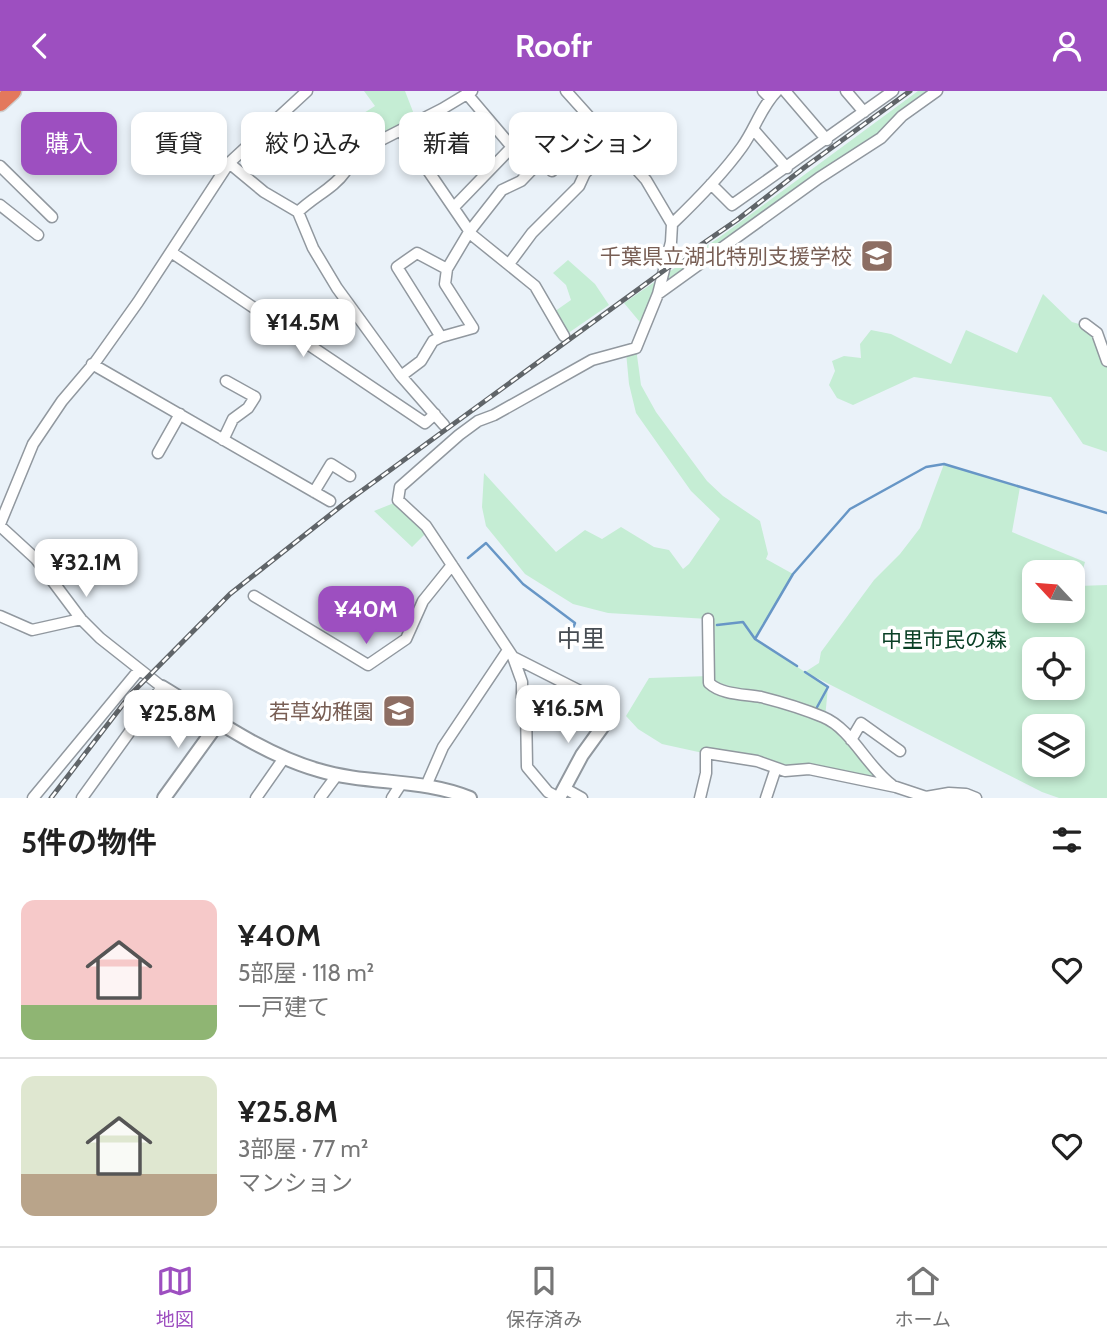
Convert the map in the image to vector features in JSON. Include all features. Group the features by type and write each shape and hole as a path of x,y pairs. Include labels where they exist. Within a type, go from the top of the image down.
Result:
{"highway":[{"path":"0,103 13,91"}],"street":[{"path":"307,91 229,163 103,351 62,401 33,444 0,525 36,559 81,618 100,638 162,687 219,722 284,758 316,770 426,786 470,798"},
{"path":"566,91 586,112"},
{"path":"785,91 827,140"},
{"path":"846,91 864,112"},
{"path":"711,184 732,205 893,91"},
{"path":"658,294 713,257 819,178 881,138 902,117 936,91"},
{"path":"435,112 470,92 512,147 454,207"},
{"path":"672,224 711,184 742,146 770,93"},
{"path":"753,129 787,168"},
{"path":"298,212 313,197 338,182 345,172 340,161 399,132"},
{"path":"229,163 264,192 298,212 313,248 347,303 401,376 444,425"},
{"path":"0,166 52,217"},
{"path":"432,175 469,232 536,286 564,336"},
{"path":"401,376 421,361 433,341 473,328 446,284 447,269 469,232 502,190 521,181 527,175"},
{"path":"509,264 532,233 579,186 584,175"},
{"path":"582,798 548,792 527,767 522,682 510,653 426,526 398,500 400,487 478,421 494,415 592,360 636,348 658,294 671,242 672,224 642,175"},
{"path":"0,205 38,235"},
{"path":"171,251 425,423 435,414"},
{"path":"441,337 397,267 417,253 447,269"},
{"path":"303,331 347,303"},
{"path":"1085,324 1097,333 1107,361"},
{"path":"92,364 330,501"},
{"path":"223,440 233,419 248,408 255,397 226,381"},
{"path":"158,453 180,414"},
{"path":"314,492 331,464 350,476"},
{"path":"254,596 368,665 407,639 423,601 453,565"},
{"path":"0,616 32,631 81,618"},
{"path":"708,619 709,683 716,689 763,698 825,718 841,727 877,774 916,796 948,793 966,794 976,798"},
{"path":"510,653 586,694 611,715 590,741 561,793"},
{"path":"426,786 443,747 510,653"},
{"path":"33,798 139,670"},
{"path":"82,798 162,687"},
{"path":"164,798 219,722"},
{"path":"851,740 861,723 900,751"},
{"path":"700,798 706,773 706,753 757,761 785,771 809,769 896,787"},
{"path":"256,798 284,758"},
{"path":"766,798 776,768"},
{"path":"320,798 337,775"},
{"path":"392,798 401,784"}],"green space":[{"path":"364,91 405,91 413,112 399,112 399,131 385,137 385,112 365,112 375,106"},
{"path":"918,91 936,91 881,138 658,294 644,327 624,303 724,234"},
{"path":"568,260 595,284 609,305 564,336 551,314 571,300 566,285 553,273"},
{"path":"1043,294 1072,322 1090,327 1107,359 1107,452 1083,444 1051,397 914,377 853,405 837,398 829,385 835,371 832,361 844,356 861,358 860,344 871,330 891,334 951,364 966,330 1017,353"},
{"name":"中里市民の森","path":"636,348 641,385 656,412 707,481 723,496 760,521 768,554 766,559 793,574 755,639 805,672 819,663 821,652 874,580 900,554 920,528 944,464 1020,487 1012,532 1080,560 1022,560 1022,623 1085,623 1085,586 1107,585 1107,798 1059,798 1042,792 815,677 828,687 825,718 896,787 809,769 785,771 662,744 638,729 626,716 649,678 709,676 709,683 761,697 714,681 708,619 608,613 573,604 525,574 486,526 482,507 484,473 556,552 585,530 602,539 621,527 654,547 669,550 683,569 689,564 720,519 691,491 636,413 629,384 626,352"},
{"path":"394,503 426,533 412,547 374,511"}],"waterway":[{"path":"755,639 793,574 850,509 926,467 944,464 1107,513"},
{"path":"468,558 486,543 523,584 575,623 569,639 579,644"},
{"path":"717,625 743,622 755,639 797,666"},
{"path":"805,672 828,687 816,709"}],"railway":[{"path":"51,798 131,694 230,594 345,503 737,220 910,91"}],"place":[{"name":"千葉県立湖北特別支援学校","path":"877,256"},
{"name":"若草幼稚園","path":"399,711"}],"district":[{"name":"中里","path":"581,638"}]}
